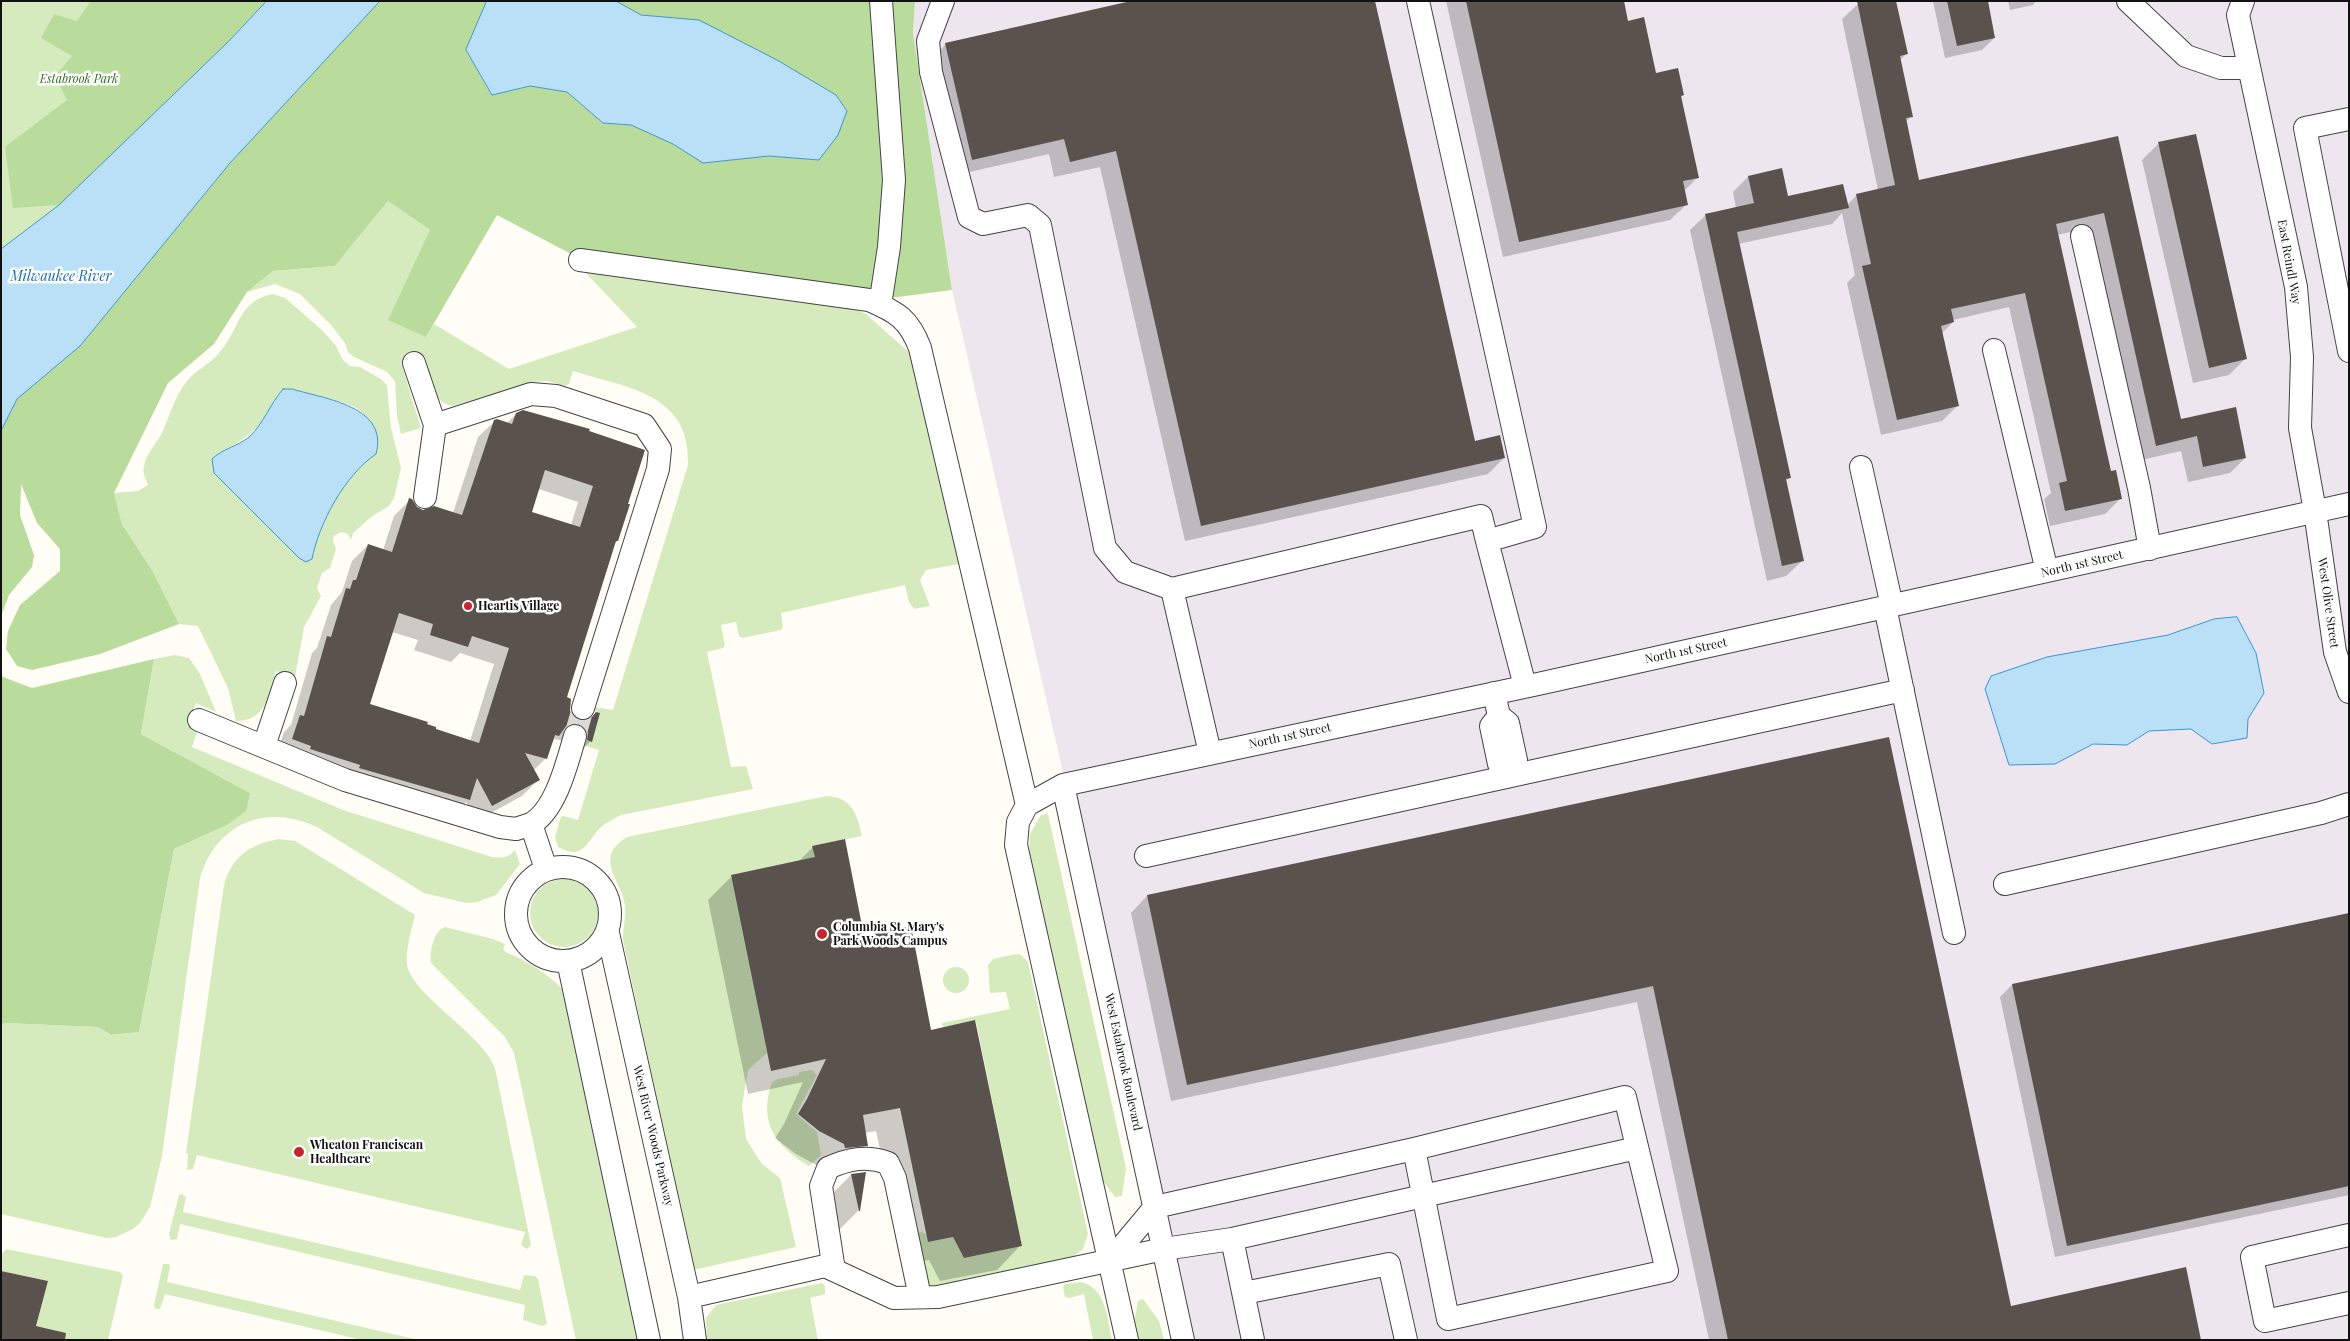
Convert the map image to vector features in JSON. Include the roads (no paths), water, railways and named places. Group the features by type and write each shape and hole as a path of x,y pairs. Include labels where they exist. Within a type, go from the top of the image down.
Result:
{"street":[{"path":"880,305 889,247 894,180 881,1"},
{"path":"943,1 928,41 931,72 969,217 983,224 1028,215 1040,225 1105,548 1125,572 1172,589 1481,516 1526,686"},
{"path":"1418,1 1535,527 1487,541"},
{"path":"2128,1 2186,56 2221,68 2249,68"},
{"name":"East Reindl Way","path":"2240,8 2249,68 2296,287 2302,358 2300,428 2315,511"},
{"path":"2349,119 2305,128 2349,351"},
{"path":"2082,236 2139,488 2150,548"},
{"path":"580,260 869,300 890,309 912,328 920,348 1027,805 1018,822 1016,845 1127,1340"},
{"path":"1994,350 2047,572"},
{"path":"414,363 435,425 425,497"},
{"path":"435,425 531,394 556,396 644,425 660,450 658,469 583,708"},
{"path":"1861,467 1889,606 1902,690 1954,933"},
{"name":"North 1st Street","path":"1027,805 1062,785 1494,693 2349,504"},
{"name":"West Olive Street","path":"2315,511 2335,652 2349,692"},
{"path":"1172,589 1210,753"},
{"path":"264,746 286,683"},
{"path":"1146,856 1509,774 1902,690"},
{"path":"1494,693 1499,716 1491,726 1499,764 1509,774"},
{"path":"199,720 345,780 500,827 516,829 541,819 549,808 575,736"},
{"name":"West Estabrook Boulevard","path":"1062,785 1183,1340"},
{"path":"2005,884 2321,813 2349,804"},
{"path":"531,824 546,870 533,877 524,887 518,900 515,914 518,930 526,943 538,954 552,960 568,961 582,957 594,950 608,933"},
{"name":"West River Woods Parkway","path":"546,870 560,866 574,868 588,874 599,883 607,896 610,910 608,933 689,1297 695,1340"},
{"path":"568,961 648,1340"},
{"path":"1110,1261 1154,1207 1414,1149 1625,1097 1667,1272 1448,1318 1414,1149"},
{"path":"689,1297 825,1266 894,1298 938,1297 1164,1249 1232,1239 1637,1148"},
{"path":"834,1270 821,1186 828,1168 845,1161 875,1158 888,1164 895,1178 920,1297"},
{"path":"1232,1239 1253,1340"},
{"path":"2348,1240 2252,1257 2265,1321 2349,1303"},
{"path":"1244,1293 1389,1264 1406,1340"}],"water":[{"name":"Milwaukee River","path":"267,1 380,1 230,163 80,346 17,399 1,431 1,249 59,205 228,42"},
{"path":"487,1 616,1 641,15 699,20 777,60 836,95 847,111 838,135 819,160 769,156 703,163 673,144 631,125 603,123 567,92 530,86 492,95 466,50"},
{"path":"283,389 292,389 337,401 351,407 364,415 373,425 377,438 376,454 354,474 344,487 327,515 315,545 312,559 306,562 299,558 214,473 212,459 249,437 259,426"},
{"path":"2237,617 2256,653 2264,693 2248,719 2247,738 2212,744 2191,729 2149,731 2127,745 2093,744 2055,764 2009,765 1985,689 1991,676 2047,657 2168,635 2214,619"}],"tunnel":[{"path":"575,736 583,708"}],"place":[{"name":"Heartis Village","path":"468,606"},
{"name":"Columbia St. Mary's Park Woods Campus","path":"822,934"},
{"name":"Wheaton Franciscan Healthcare","path":"299,1152"}],"park label":[{"name":"Estabrook Park","path":"79,79"}]}
